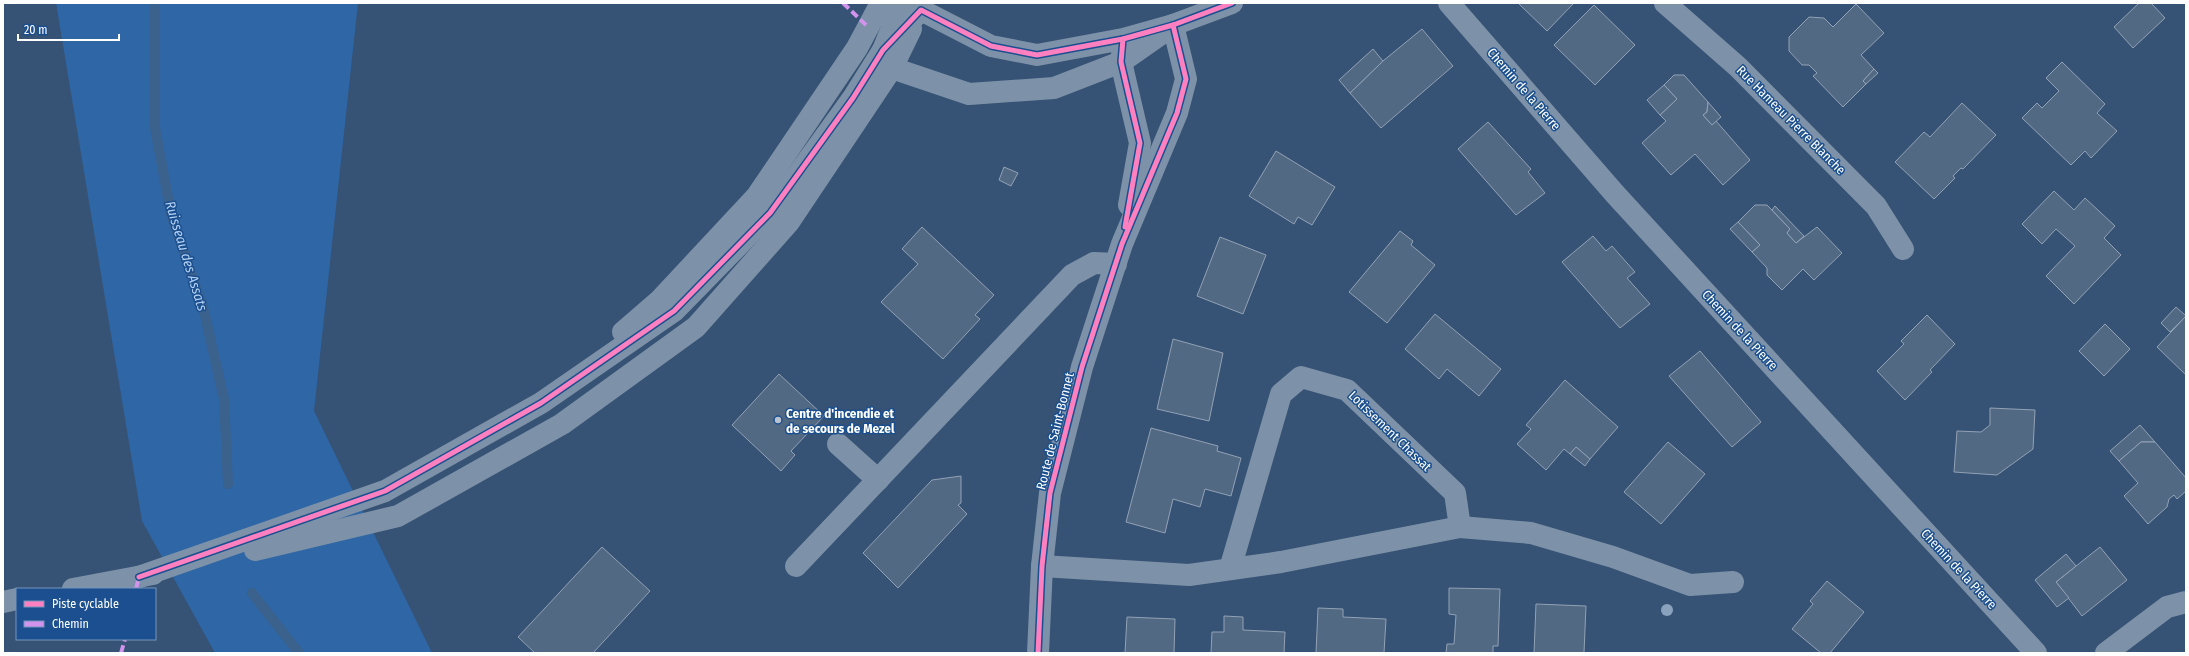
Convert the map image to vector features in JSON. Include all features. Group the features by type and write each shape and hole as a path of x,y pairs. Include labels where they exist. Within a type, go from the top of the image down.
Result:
{"street":[{"path":"541,403 660,300 757,196 857,48 881,3"},
{"path":"78,588 139,577 398,516 562,424 696,327 789,222 888,59 916,5 991,46 1037,55 1123,39 1173,25 1232,3"},
{"name":"Chemin de la Pierre","path":"1449,3 1615,194 2036,653"},
{"name":"Rue Hameau Pierre Blanche","path":"1665,3 1738,67 1876,206 1903,249"},
{"path":"888,59 969,94 1054,88 1121,62 1173,25"},
{"name":"Route de Saint-Bonnet","path":"1038,653 1042,566 1054,478 1082,367 1119,254 1177,113 1186,79 1173,25"},
{"name":"Route de Saint-Bonnet","path":"1119,254 1140,143 1121,62 1123,39"},
{"path":"139,577 385,491 541,403 674,312 770,213 853,98 888,59"},
{"path":"796,566 1072,275 1094,263 1119,254"},
{"name":"Lotissement Chassat","path":"1230,569 1281,394 1301,378 1347,390 1455,493 1460,527"},
{"path":"838,444 878,480"},
{"path":"1042,566 1189,575 1281,562 1460,527 1531,533 1613,557 1690,585 1733,582"},
{"path":"3,602 16,599"},
{"path":"2106,653 2167,607 2186,602"}],"shaded area":[{"path":"56,3 358,3 314,411 432,653 215,653 142,521"}],"building":[{"path":"1518,3 1574,3 1547,31"},
{"path":"2139,3 2151,3 2165,18 2133,48 2114,27"},
{"path":"1856,4 1884,33 1861,55 1874,69 1863,81 1866,84 1843,107 1813,76 1817,73 1809,65 1802,65 1789,51 1789,37 1809,17 1824,18 1833,27"},
{"path":"1594,5 1635,45 1595,85 1554,45"},
{"path":"1422,29 1453,66 1381,128 1350,93 1383,61"},
{"path":"1373,49 1383,61 1350,93 1339,80"},
{"path":"2062,62 2105,104 2097,113 2117,131 2091,158 2085,151 2071,165 2022,118 2037,103 2042,108 2059,91 2046,78"},
{"path":"1874,69 1878,73 1866,84 1863,81"},
{"path":"1674,75 1684,75 1708,102 1707,112 1703,115 1712,125 1716,121 1750,160 1723,185 1695,154 1671,175 1642,143 1666,121 1660,115 1677,99 1664,85"},
{"path":"1664,85 1677,99 1660,115 1647,100"},
{"path":"1708,102 1721,117 1712,125 1703,115 1707,112"},
{"path":"1962,103 1996,135 1963,169 1961,168 1953,176 1955,178 1934,199 1895,162 1924,132 1930,137"},
{"path":"1488,122 1531,169 1528,172 1545,193 1516,215 1458,149"},
{"path":"1276,151 1335,187 1312,225 1298,217 1294,224 1249,196"},
{"path":"1004,167 1018,173 1011,186 999,180"},
{"path":"2054,191 2074,210 2085,198 2115,226 2104,238 2121,255 2074,304 2046,276 2075,246 2056,229 2042,244 2022,224"},
{"path":"1755,205 1767,205 1790,229 1787,233 1796,243 1817,227 1842,253 1814,280 1803,269 1782,290 1767,275 1767,268 1752,252 1760,245 1738,222"},
{"path":"1775,206 1804,236 1796,243 1787,233 1790,229 1772,210"},
{"path":"1738,222 1760,245 1752,252 1730,229"},
{"path":"922,227 994,295 975,315 980,319 943,359 881,302 918,264 902,249"},
{"path":"1400,231 1413,241 1411,245 1435,265 1387,323 1349,292"},
{"path":"1593,236 1606,251 1612,246 1635,272 1627,278 1650,304 1620,328 1562,262"},
{"path":"1220,237 1266,255 1243,314 1197,296"},
{"path":"2176,307 2186,316 2170,332 2161,323"},
{"path":"1435,314 1501,369 1479,396 1447,369 1439,379 1405,349"},
{"path":"1927,315 1955,344 1930,370 1932,372 1905,400 1877,371 1904,344 1901,341"},
{"path":"2186,316 2186,375 2157,347"},
{"path":"2105,324 2130,349 2104,376 2079,351"},
{"path":"1173,339 1223,353 1209,421 1157,409"},
{"path":"1700,351 1761,422 1732,447 1669,376"},
{"name":"Centre d'incendie et de secours de Mezel","path":"779,374 824,416 791,451 795,455 781,471 732,425"},
{"path":"1565,380 1618,427 1590,459 1576,447 1570,454 1564,449 1546,470 1517,444 1531,429 1526,425"},
{"path":"1990,408 2035,410 2033,449 1997,475 1954,472 1957,431 1981,432 1990,425"},
{"path":"2140,425 2155,442 2141,442 2119,461 2110,451"},
{"path":"1151,428 1218,446 1217,451 1241,458 1231,496 1205,489 1200,507 1173,499 1165,533 1126,522"},
{"path":"1668,442 1705,474 1661,524 1624,492"},
{"path":"2141,442 2155,442 2186,478 2186,491 2177,499 2174,495 2169,499 2167,507 2148,524 2124,496 2138,483 2119,461"},
{"path":"1576,447 1590,459 1585,466 1570,454"},
{"path":"961,476 961,503 958,505 967,514 898,588 863,553 932,480"},
{"path":"602,547 650,591 593,653 535,653 518,637"},
{"path":"2100,547 2127,580 2082,616 2056,582"},
{"path":"2066,554 2076,566 2056,582 2069,598 2057,607 2035,580"},
{"path":"1827,581 1864,612 1830,653 1821,653 1792,629 1813,604 1810,601"},
{"path":"1449,588 1500,589 1498,646 1493,646 1493,653 1446,653 1447,644 1454,644 1456,615 1449,614"},
{"path":"1536,604 1586,606 1584,653 1534,653"},
{"path":"1318,608 1343,609 1343,617 1386,619 1384,653 1316,653"},
{"path":"1224,616 1243,617 1243,630 1285,632 1284,653 1211,653 1212,632 1224,632"},
{"path":"1127,617 1175,619 1174,653 1125,653"}],"waterway":[{"name":"Ruisseau des Assats","path":"155,3 155,128 171,214 204,311 224,399 228,484"},
{"name":"Ruisseau des Assats","path":"252,593 299,653"}],"marked path":[{"path":"843,3 868,27"},
{"path":"136,588 139,577"},
{"path":"121,653 125,640"}],"cycle path":[{"path":"139,577 385,491 541,403 674,311 770,213 853,98 883,50 921,10 991,46 1037,55 1123,39 1173,25 1232,3"},
{"path":"1038,653 1042,566 1050,493 1082,367 1122,244 1177,113 1186,79 1173,25"},
{"path":"1123,39 1121,62 1140,143 1125,227"}],"place":[{"name":"Centre d'incendie et de secours de Mezel","path":"778,420"}]}
